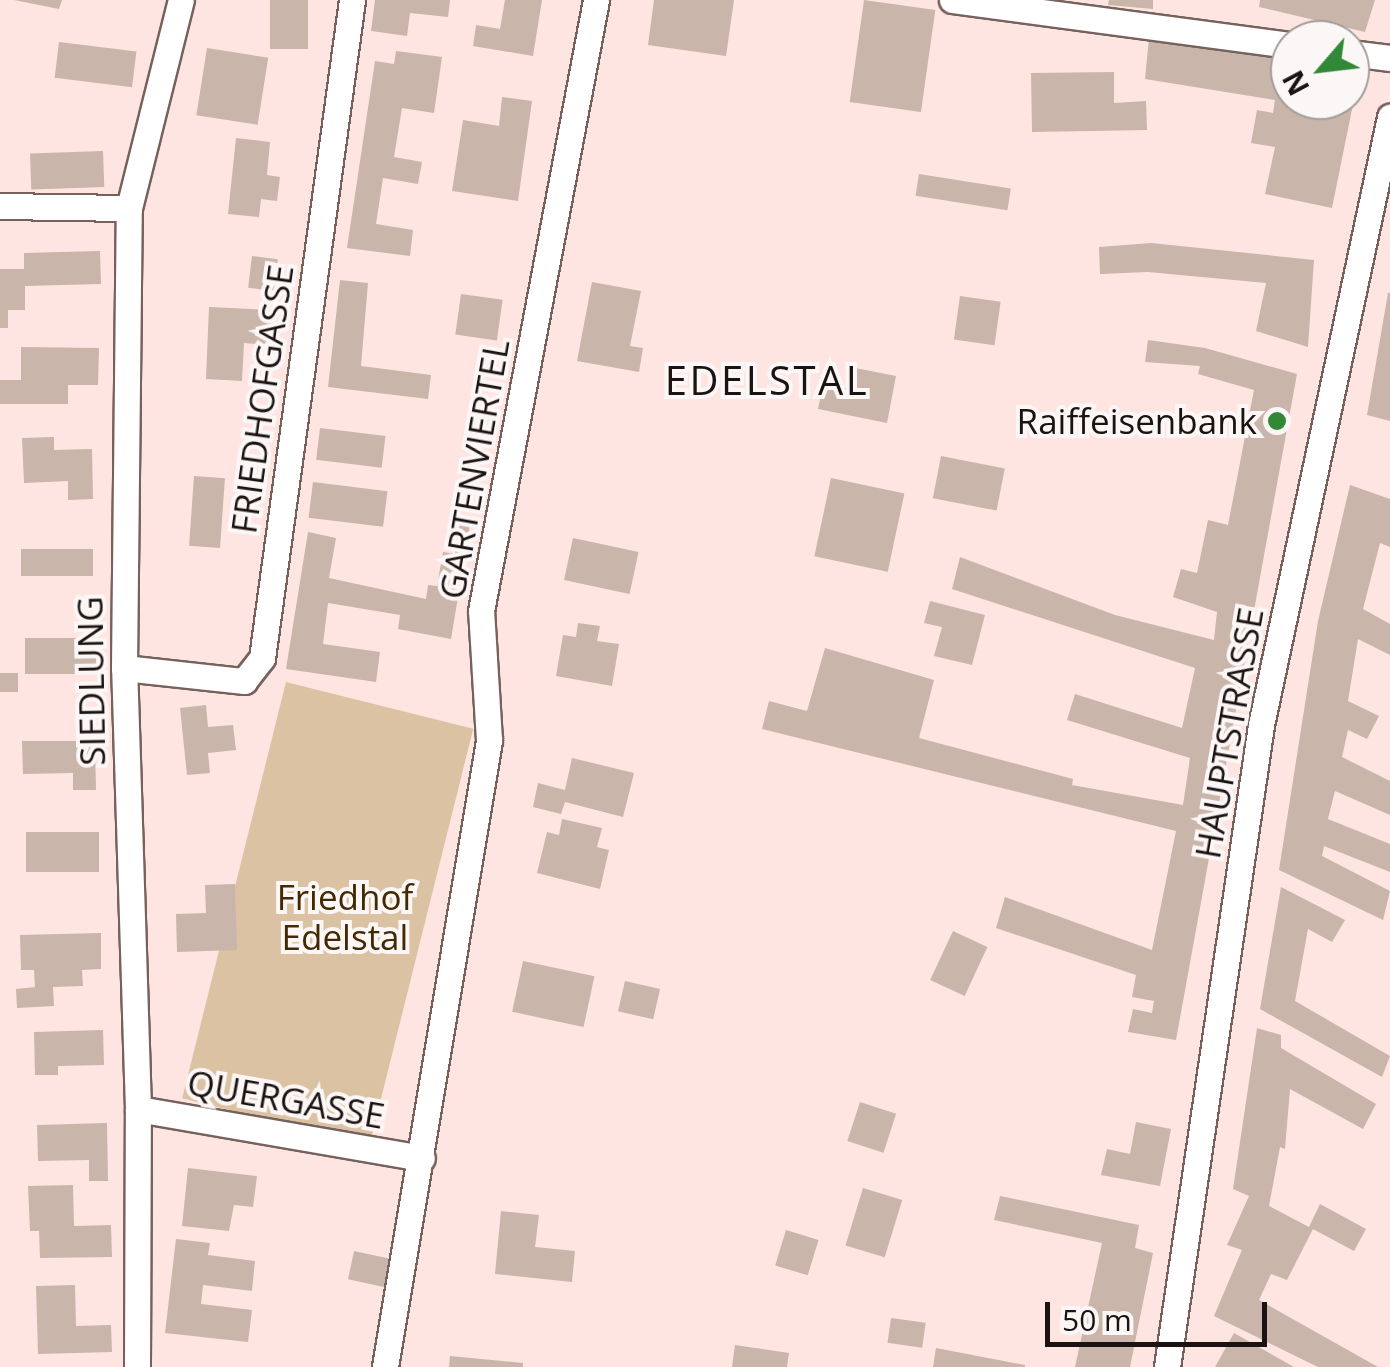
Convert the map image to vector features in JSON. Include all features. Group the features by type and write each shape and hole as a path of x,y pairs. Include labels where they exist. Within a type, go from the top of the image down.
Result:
{"street":[{"name":"SIEDLUNG","path":"136,1367 138,1110 124,668 129,208 181,0"},
{"name":"FRIEDHOFGASSE","path":"124,668 244,681 262,658 352,0"},
{"name":"GARTENVIERTEL","path":"385,1367 489,740 481,611 596,0"},
{"path":"952,0 1270,43"},
{"name":"HAUPTSTRASSE","path":"1167,1367 1261,725 1390,117"},
{"path":"0,206 129,208"},
{"name":"QUERGASSE","path":"138,1110 422,1158"}],"green space":[{"name":"Friedhof Edelstal","path":"286,682 473,729 369,1145 182,1098"}],"building":[{"path":"14,0 62,0 59,9"},
{"path":"270,0 308,0 308,49 270,49"},
{"path":"375,0 450,0 448,17 410,13 407,36 371,31"},
{"path":"505,0 542,0 533,56 473,46 476,25 500,29"},
{"path":"654,0 734,0 726,56 648,45"},
{"path":"864,0 935,10 921,112 850,102"},
{"path":"1109,0 1153,0 1153,9 1108,5"},
{"path":"1260,0 1375,0 1369,20 1314,20 1259,7"},
{"path":"1149,38 1270,50 1270,99 1145,79"},
{"path":"59,42 136,52 132,87 55,78"},
{"path":"207,48 268,58 258,125 196,115"},
{"path":"396,51 442,57 434,113 402,108 394,157 422,162 418,184 383,178 376,224 413,230 410,256 347,248 375,61 394,64"},
{"path":"1114,72 1114,103 1146,101 1147,130 1032,132 1031,73"},
{"path":"502,97 532,101 518,201 452,191 463,120 499,126"},
{"path":"1257,110 1270,112 1270,120 1350,120 1332,208 1265,194 1275,147 1251,143"},
{"path":"236,138 270,142 267,175 280,177 277,201 261,199 259,217 228,214"},
{"path":"103,151 104,187 31,190 30,154"},
{"path":"919,174 1011,189 1007,210 916,196"},
{"path":"1151,243 1314,260 1308,347 1256,331 1266,283 1148,272 1100,274 1099,247"},
{"path":"100,251 101,284 25,286 25,310 8,310 8,328 0,328 0,269 24,269 24,253"},
{"path":"252,256 278,259 274,291 248,288"},
{"path":"340,280 368,283 361,366 431,375 428,399 328,387"},
{"path":"592,282 641,291 630,346 643,348 639,372 577,361"},
{"path":"1390,293 1390,421 1367,415"},
{"path":"461,294 503,300 497,340 455,335"},
{"path":"960,296 1001,302 994,345 954,340"},
{"path":"209,307 272,310 270,345 244,343 242,381 206,379"},
{"path":"1148,340 1205,348 1297,374 1176,1040 1128,1032 1133,1009 1152,1013 1154,1001 1132,997 1136,975 996,928 1005,897 1152,950 1176,831 762,729 769,701 807,711 825,648 934,680 919,738 1073,779 1072,785 1183,805 1190,758 1067,720 1075,694 1182,728 1195,668 952,589 960,557 1115,615 1214,640 1217,612 1173,597 1181,569 1197,573 1208,520 1228,525 1254,390 1198,374 1200,366 1145,362"},
{"path":"21,347 99,348 98,385 68,385 68,404 0,404 0,380 21,380"},
{"path":"850,367 896,376 887,423 818,409 823,384 846,388"},
{"path":"320,428 386,436 382,468 316,460"},
{"path":"54,437 54,450 92,449 93,499 68,500 68,481 24,483 22,438"},
{"path":"941,456 1005,468 997,511 933,498"},
{"path":"194,476 225,478 220,548 189,546"},
{"path":"831,478 904,494 888,572 814,556"},
{"path":"313,482 387,491 383,527 309,518"},
{"path":"1350,485 1390,499 1390,547 1380,543 1363,609 1390,624 1390,655 1358,639 1348,701 1379,716 1367,739 1348,730 1342,757 1390,781 1390,815 1335,791 1328,819 1390,844 1390,872 1324,846 1322,856 1390,891 1383,920 1279,870 1318,621"},
{"path":"460,523 470,525 451,639 398,629 400,615 328,603 323,644 380,652 376,682 286,669 308,532 336,538 329,578 426,599 428,585 437,586 443,552 455,554"},
{"path":"573,538 639,552 630,594 564,580"},
{"path":"21,549 93,549 93,576 21,576"},
{"path":"930,601 985,615 972,665 934,656 942,627 924,623"},
{"path":"578,623 600,626 597,641 619,644 612,686 556,676 563,635 576,637"},
{"path":"25,638 96,638 96,674 25,674"},
{"path":"0,673 18,673 18,692 0,692"},
{"path":"206,705 208,727 233,725 236,750 208,753 210,773 187,775 180,708"},
{"path":"22,741 95,741 96,790 73,790 73,773 23,774"},
{"path":"572,758 634,773 623,817 565,802 561,814 533,807 538,783 565,790"},
{"path":"562,819 602,828 597,847 609,850 600,889 537,873 547,832 559,835"},
{"path":"26,832 99,832 99,872 26,872"},
{"path":"235,884 237,950 177,952 176,914 206,913 205,885"},
{"path":"1281,887 1345,920 1332,942 1308,929 1295,1001 1390,1056 1382,1077 1260,1009"},
{"path":"953,931 987,947 965,996 930,980"},
{"path":"101,933 101,969 82,970 83,986 53,987 54,1006 17,1008 16,989 35,987 34,970 21,970 20,935"},
{"path":"523,961 594,976 584,1027 512,1012"},
{"path":"625,981 660,989 653,1019 618,1011"},
{"path":"1257,1028 1281,1035 1281,1048 1376,1104 1363,1129 1290,1089 1285,1149 1280,1147 1269,1206 1309,1227 1320,1204 1366,1229 1354,1251 1313,1229 1287,1280 1271,1274 1259,1300 1378,1367 1318,1367 1214,1316 1242,1250 1227,1245 1249,1196 1233,1189"},
{"path":"103,1030 104,1065 58,1066 58,1075 35,1075 34,1032"},
{"path":"860,1102 896,1114 883,1153 847,1141"},
{"path":"1136,1122 1171,1129 1160,1186 1101,1175 1107,1149 1130,1154"},
{"path":"107,1123 108,1181 89,1181 89,1160 38,1161 37,1125"},
{"path":"188,1168 257,1176 253,1207 234,1205 229,1231 182,1226"},
{"path":"73,1185 74,1226 111,1225 112,1257 40,1258 39,1231 30,1231 28,1186"},
{"path":"863,1188 902,1200 885,1257 845,1245"},
{"path":"1000,1196 1139,1225 1135,1248 1153,1253 1130,1367 1075,1367 1102,1243 994,1220"},
{"path":"501,1211 539,1215 535,1247 575,1251 572,1282 495,1274"},
{"path":"786,1230 819,1240 808,1275 775,1265"},
{"path":"176,1239 210,1243 208,1255 255,1261 252,1291 203,1285 201,1304 252,1310 248,1342 165,1333"},
{"path":"354,1251 391,1259 385,1287 348,1279"},
{"path":"75,1285 76,1326 111,1325 112,1352 38,1354 36,1286"},
{"path":"891,1318 926,1323 922,1348 888,1343"},
{"path":"1234,1333 1294,1367 1215,1367"},
{"path":"735,1345 789,1353 787,1367 732,1367"},
{"path":"936,1348 1025,1365 1025,1367 933,1367"},
{"path":"450,1356 523,1363 523,1367 449,1367"}],"place":[{"name":"Raiffeisenbank","path":"1277,421"}],"district":[{"name":"EDELSTAL","path":"767,380"}]}
